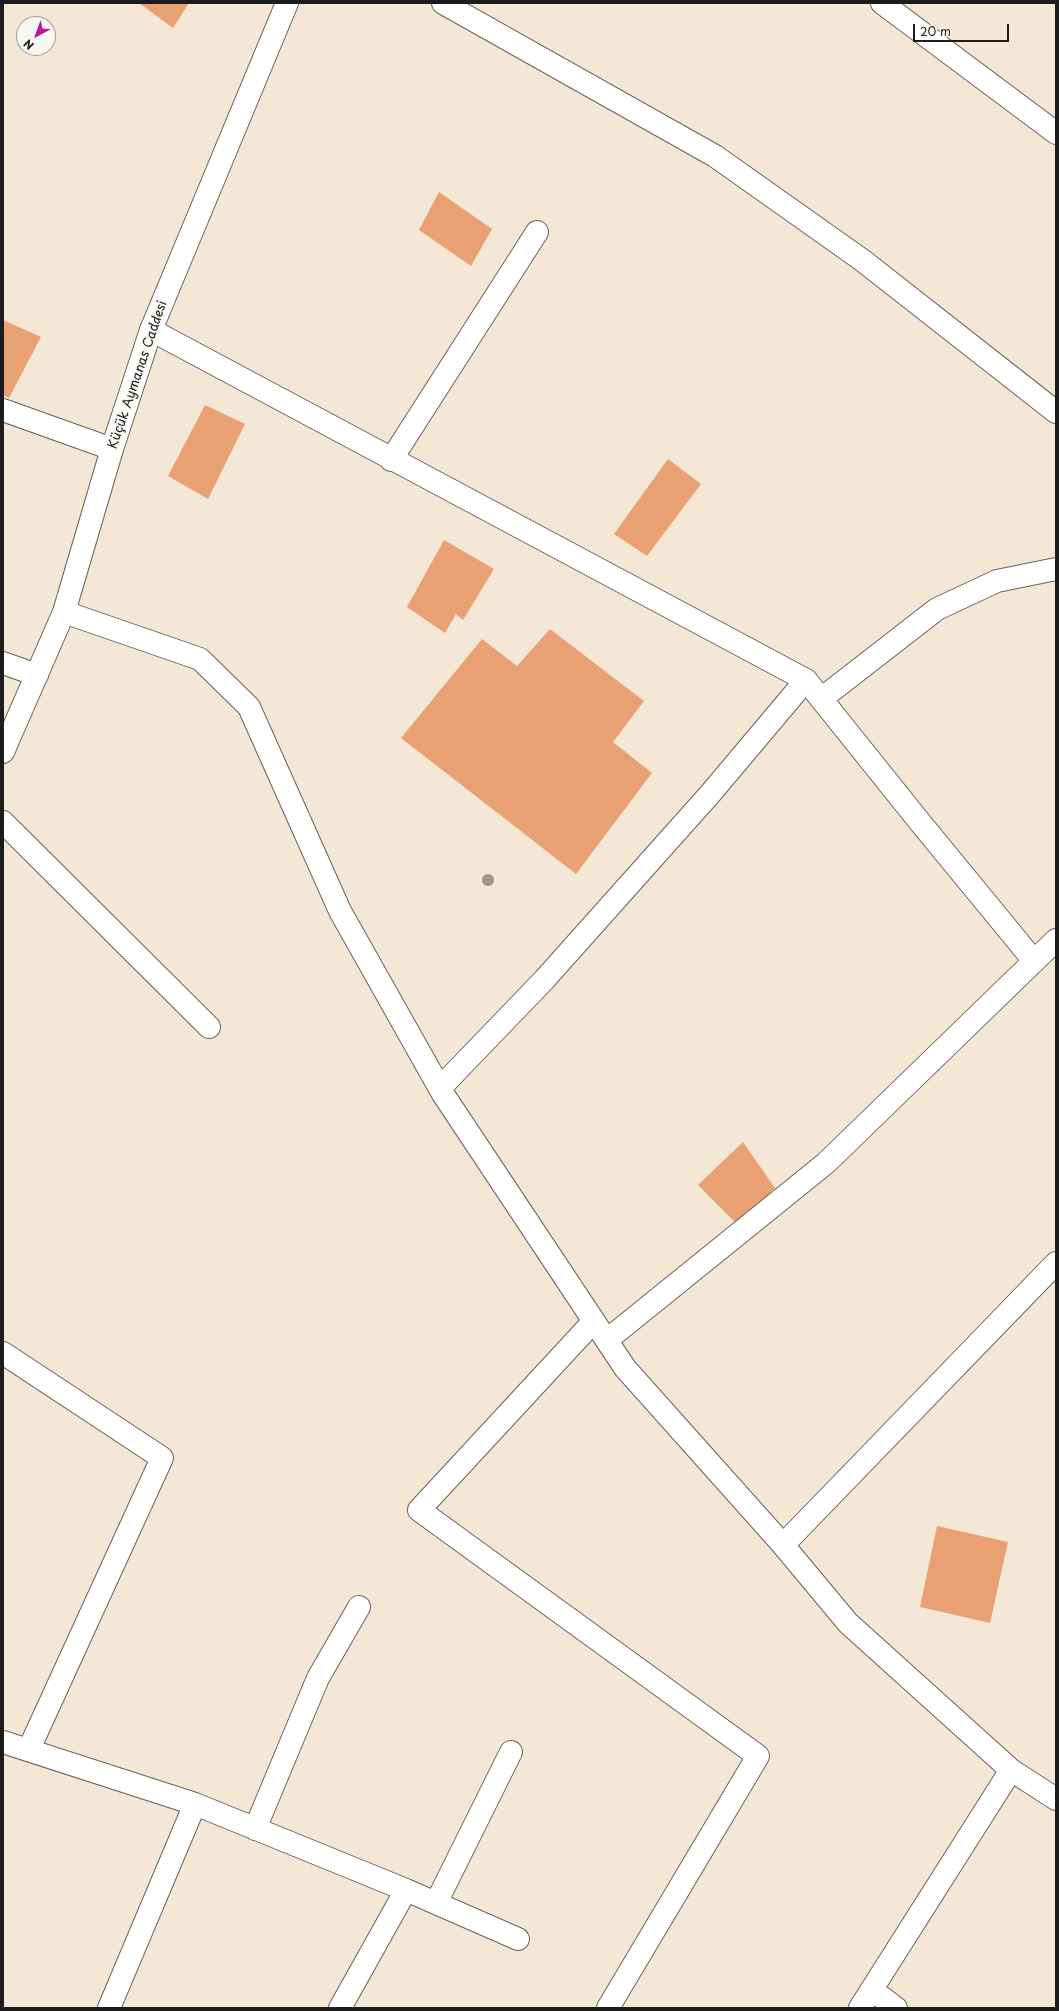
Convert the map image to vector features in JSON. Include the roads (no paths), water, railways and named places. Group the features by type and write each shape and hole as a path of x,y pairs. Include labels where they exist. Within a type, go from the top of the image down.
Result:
{"street":[{"name":"Küçük Aymanas Caddesi","path":"3,752 64,612 112,449 151,330 287,3"},
{"path":"444,3 715,156 862,260 1056,412"},
{"path":"882,3 1056,133"},
{"path":"391,460 537,232"},
{"path":"151,330 391,460 806,680 1034,961"},
{"path":"3,410 112,449"},
{"path":"821,699 937,609 996,580 1056,569"},
{"path":"64,612 200,659 249,707 340,911 440,1088 625,1368 782,1545 848,1623 1011,1770 1056,1799"},
{"path":"3,663 37,675"},
{"path":"440,1088 544,980 705,800 806,680"},
{"path":"3,822 209,1027"},
{"path":"607,1340 826,1163 1056,940"},
{"path":"782,1545 1056,1263"},
{"path":"594,1321 419,1510 758,1756 608,2008"},
{"path":"3,1353 162,1458 29,1749"},
{"path":"255,1828 318,1678 359,1607"},
{"path":"3,1742 29,1749 195,1804 406,1890 518,1939"},
{"path":"436,1903 510,1752"},
{"path":"860,2008 1011,1770"},
{"path":"109,2008 195,1804"},
{"path":"340,2008 406,1890"},
{"path":"872,1990 896,2008"}]}
